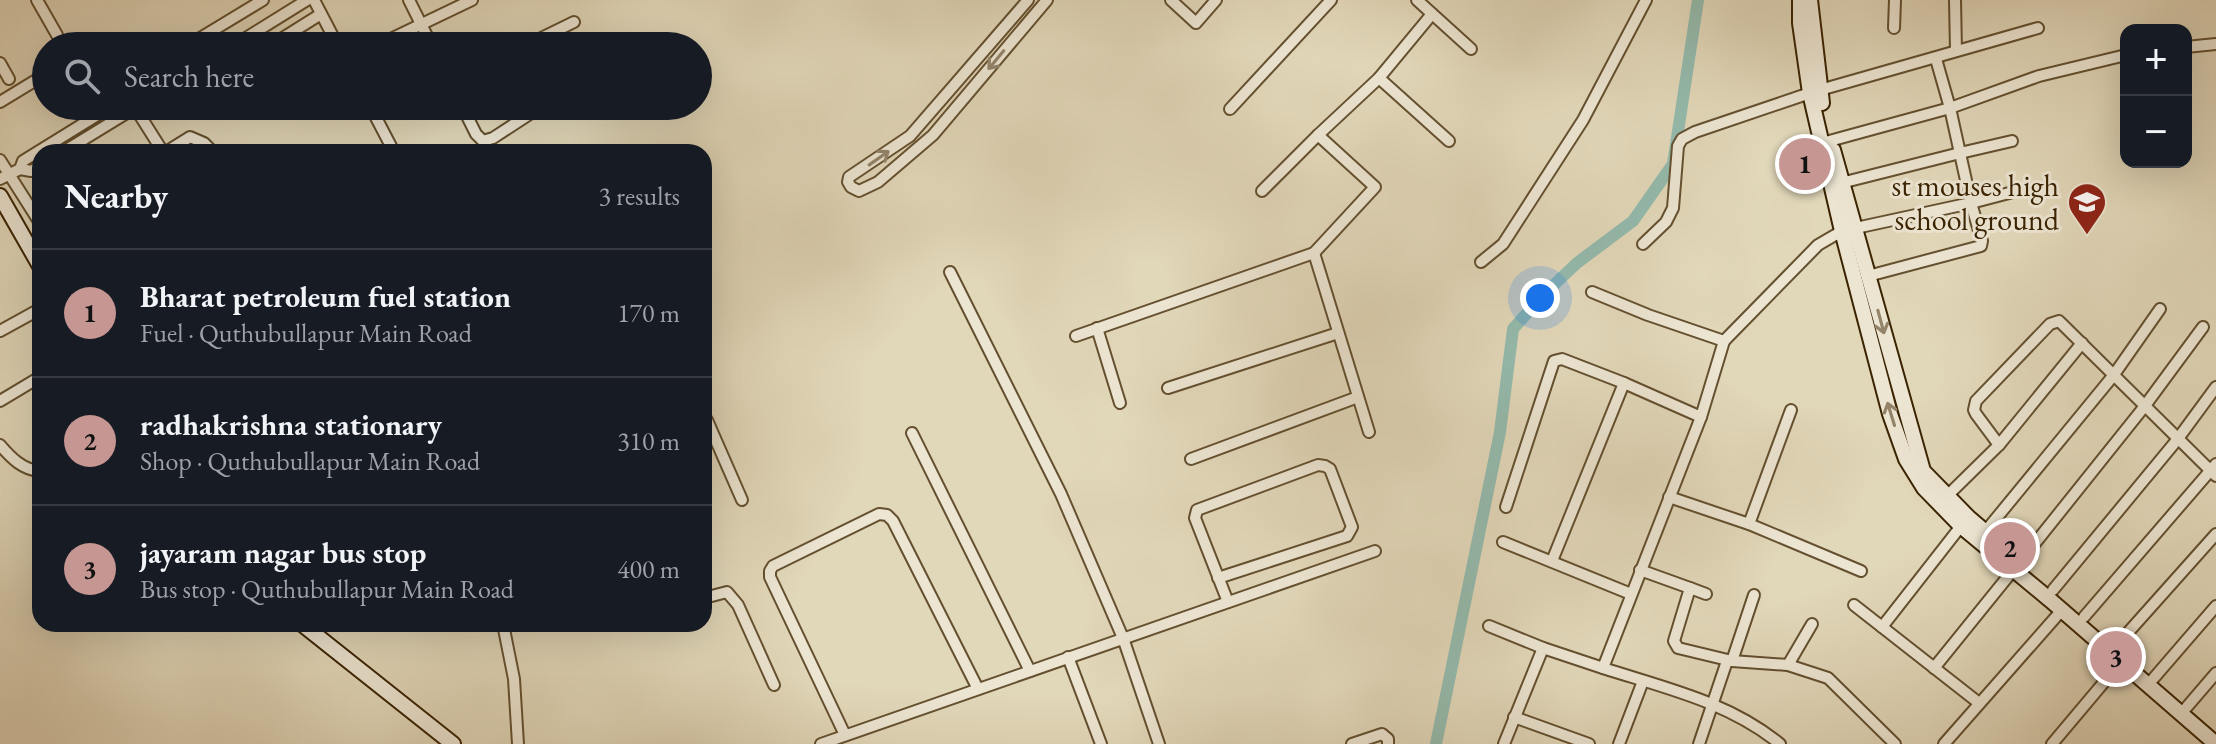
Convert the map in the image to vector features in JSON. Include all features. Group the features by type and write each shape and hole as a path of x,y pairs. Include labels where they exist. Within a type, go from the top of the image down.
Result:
{"main road":[{"path":"1800,0 1800,23 1826,142 1890,414 1906,459 1924,488 1961,526 2053,590 2116,646 2127,664 2153,679 2215,736"},
{"path":"1810,0 1815,92"},
{"path":"1826,142 1841,183 1848,229 1868,276 1923,471 2062,610 2215,736"},
{"path":"0,196 32,252"},
{"path":"320,632 453,744"}],"street":[{"path":"37,0 55,32"},
{"path":"210,32 263,0"},
{"path":"256,32 307,0"},
{"path":"314,0 331,32"},
{"path":"409,0 425,32"},
{"path":"408,32 472,0"},
{"path":"1028,0 910,136 849,177 851,187 859,191 878,182 933,135 1047,0"},
{"path":"1171,0 1196,23 1216,0"},
{"path":"1230,109 1331,0"},
{"path":"1417,0 1471,49"},
{"path":"1481,262 1503,244 1583,120 1646,0"},
{"path":"1894,28 1895,0"},
{"path":"1955,0 1956,51"},
{"path":"292,32 321,14"},
{"path":"1262,191 1379,78 1432,14"},
{"path":"554,32 574,22"},
{"path":"1643,244 1666,222 1673,208 1678,146 1682,139 1815,92 2038,28"},
{"path":"2192,46 2216,44"},
{"path":"1826,142 1950,108 2039,76 2120,56"},
{"path":"1868,276 1981,246 1936,59"},
{"path":"0,63 9,79"},
{"path":"1379,78 1449,141"},
{"path":"0,102 32,83"},
{"path":"51,144 89,120"},
{"path":"76,144 115,120"},
{"path":"143,120 160,144"},
{"path":"377,120 390,144"},
{"path":"469,120 483,141 521,120"},
{"path":"1076,336 1314,253 1375,187 1318,135"},
{"path":"178,144 190,137 205,144"},
{"path":"1841,183 2012,141"},
{"path":"20,169 23,161 32,155"},
{"path":"0,160 4,176 32,213"},
{"path":"4,176 20,169 32,170"},
{"path":"1603,668 1701,417 1724,341 1818,245 1848,229 2013,192"},
{"path":"1314,253 1369,432"},
{"path":"950,272 1061,494 1123,638 1159,744"},
{"path":"1592,292 1724,341"},
{"path":"1985,532 2113,376 2160,309"},
{"path":"0,331 32,313"},
{"path":"1999,445 1976,414 1976,401 2055,321 2062,323 2177,440 2214,471 2084,617"},
{"path":"1934,668 2144,407 2203,327"},
{"path":"1097,328 1120,403"},
{"path":"1168,388 1338,333"},
{"path":"1947,496 1999,445 2082,343"},
{"path":"1506,507 1554,361 1562,359 1701,417"},
{"path":"0,401 32,382"},
{"path":"1552,561 1624,383"},
{"path":"2053,590 2177,440 2216,387"},
{"path":"1191,459 1358,397"},
{"path":"1749,524 1791,410"},
{"path":"712,431 742,500"},
{"path":"912,433 1030,671"},
{"path":"0,445 11,458 32,470"},
{"path":"1218,578 1347,536 1352,527 1330,469 1318,465 1197,510 1195,518 1218,578 1228,602"},
{"path":"1669,497 1749,524 1861,571"},
{"path":"845,735 770,577 770,571 773,566 879,514 887,515 893,521 978,689"},
{"path":"1882,627 1961,526"},
{"path":"2116,646 2216,534"},
{"path":"1503,542 1631,594"},
{"path":"821,744 1375,551"},
{"path":"1640,570 1706,594"},
{"path":"1690,588 1675,645 1682,651 1729,661 1788,665 1828,678 1895,744"},
{"path":"712,596 727,592 738,605 774,685"},
{"path":"1699,744 1754,595"},
{"path":"1854,605 1979,703"},
{"path":"2153,679 2216,606"},
{"path":"1944,744 2062,610"},
{"path":"1788,665 1812,624"},
{"path":"1489,626 1543,648 1712,703 1761,728 1780,744"},
{"path":"505,632 514,679 518,744"},
{"path":"1504,744 1543,648"},
{"path":"1068,657 1101,744"},
{"path":"2068,744 2055,740 2127,664"},
{"path":"2186,708 2216,673"},
{"path":"1619,744 1643,681"},
{"path":"1514,717 1589,744"},
{"path":"1352,744 1382,734 1388,739 1388,744"}],"waterway":[{"path":"1436,744 1500,432 1513,329 1577,263 1633,221 1673,164 1698,0"}],"place":[{"name":"Bharat petroleum fuel station","path":"1805,164"},
{"name":"st mouses high school ground","path":"2087,236"},
{"name":"radhakrishna stationary","path":"2010,548"},
{"name":"jayaram nagar bus stop","path":"2116,657"}]}
